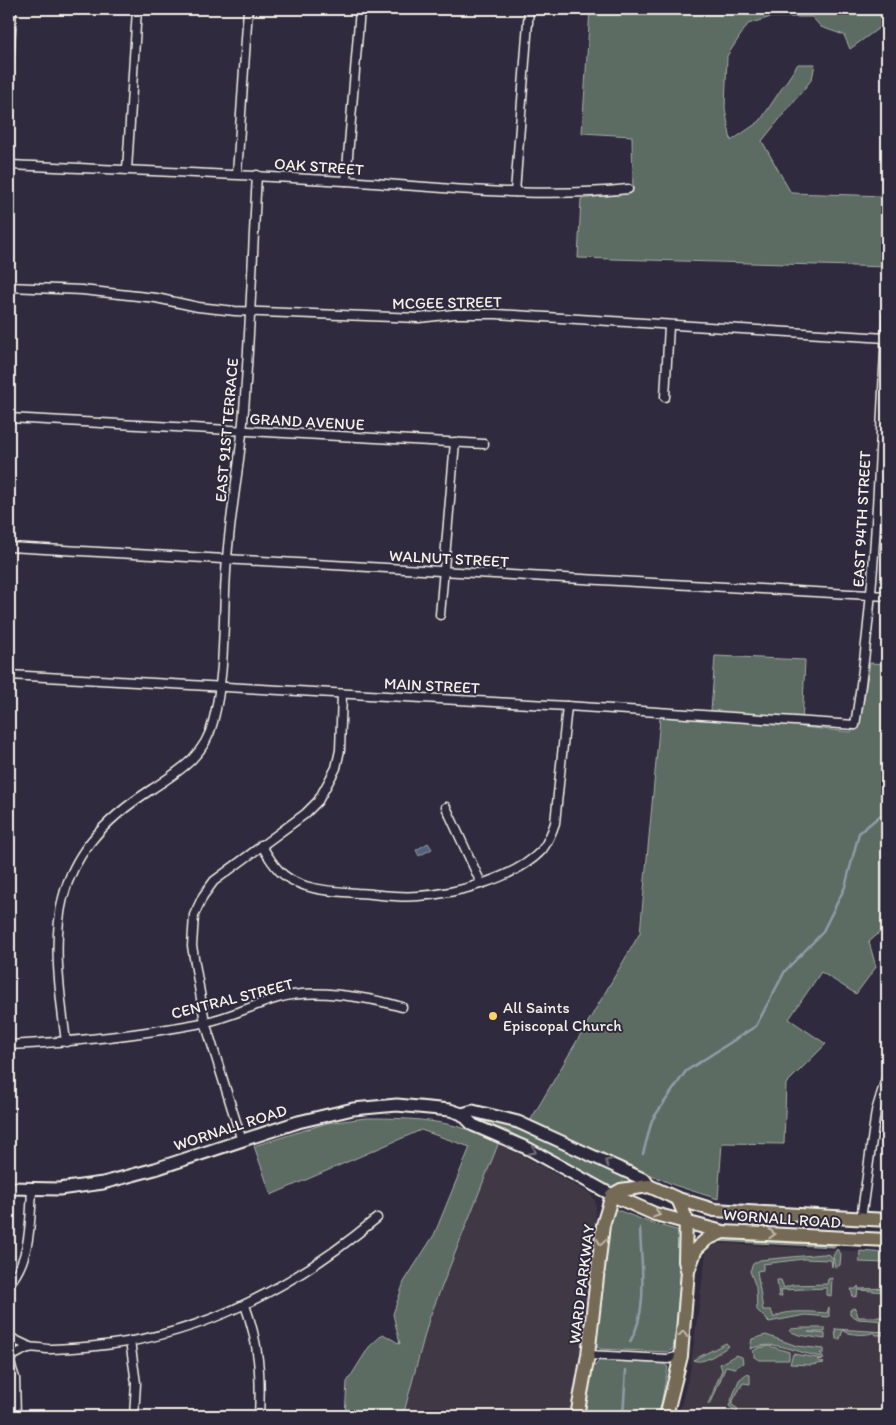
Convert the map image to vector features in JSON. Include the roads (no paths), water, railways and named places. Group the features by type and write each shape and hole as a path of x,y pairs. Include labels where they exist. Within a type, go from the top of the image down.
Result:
{"main road":[{"name":"WORNALL ROAD","path":"9,1188 32,1190 72,1187 121,1179 298,1122 374,1106 414,1107 462,1114 473,1111 518,1122 645,1180 649,1186 678,1199 714,1210 887,1220"},
{"name":"WORNALL ROAD","path":"462,1114 473,1125 529,1149 612,1195 656,1214 723,1232 887,1240"},
{"path":"612,1195 620,1190 649,1186"},
{"name":"WARD PARKWAY","path":"577,1416 588,1355 603,1226 612,1195"},
{"path":"678,1199 687,1223 685,1261 688,1271"},
{"path":"666,1416 681,1356 688,1271 696,1249 707,1239 723,1232"}],"street":[{"path":"9,68 12,9"},
{"path":"127,170 137,9"},
{"path":"237,174 248,9"},
{"path":"346,181 360,9"},
{"path":"515,192 529,9"},
{"name":"OAK STREET","path":"9,165 237,174 515,192 574,194 628,189"},
{"name":"EAST 91ST TERRACE","path":"66,1042 58,987 57,927 61,900 71,873 85,848 103,826 140,796 185,767 199,753 213,723 220,687 227,558 242,432 256,176"},
{"name":"MCGEE STREET","path":"9,287 82,290 156,298 198,307 249,311 419,318 454,314 496,314 886,338"},
{"name":"EAST 94TH STREET","path":"854,725 865,661 871,595 887,314"},
{"path":"664,397 669,326"},
{"name":"GRAND AVENUE","path":"9,418 484,444"},
{"path":"440,615 455,442"},
{"path":"878,465 887,466"},
{"name":"WALNUT STREET","path":"9,547 887,596"},
{"name":"MAIN STREET","path":"9,675 567,706 854,725"},
{"path":"242,1141 205,1022 192,946 194,914 203,896 214,881 305,814 328,785 340,750 342,694"},
{"path":"261,845 284,876 303,885 319,889 393,896 419,896 461,890 505,874 530,860 542,849 553,830 567,706"},
{"path":"446,807 481,883"},
{"name":"CENTRAL STREET","path":"9,1045 66,1042 205,1022 279,998 306,993 380,1001 402,1008"},
{"path":"861,1219 876,1111 887,1075"},
{"path":"9,1284 16,1276 21,1264 30,1232 32,1190"},
{"path":"9,1336 30,1347 65,1349 130,1341 189,1326 245,1305 317,1264 377,1218"},
{"path":"245,1305 255,1333 260,1360 259,1416"},
{"path":"130,1341 136,1384 134,1416"},
{"path":"16,1416 14,1378 9,1359 30,1347"},
{"path":"588,1355 668,1359 681,1356"}],"water":[{"path":"428,843 432,849 419,856 416,850"}],"waterway":[{"path":"643,1154 652,1120 686,1071 756,1026 785,971 822,933 845,887 859,833 887,810"},
{"path":"630,1342 640,1316 642,1301 640,1228"},
{"path":"623,1416 626,1370"}],"place":[{"name":"All Saints Episcopal Church","path":"493,1016"}]}
